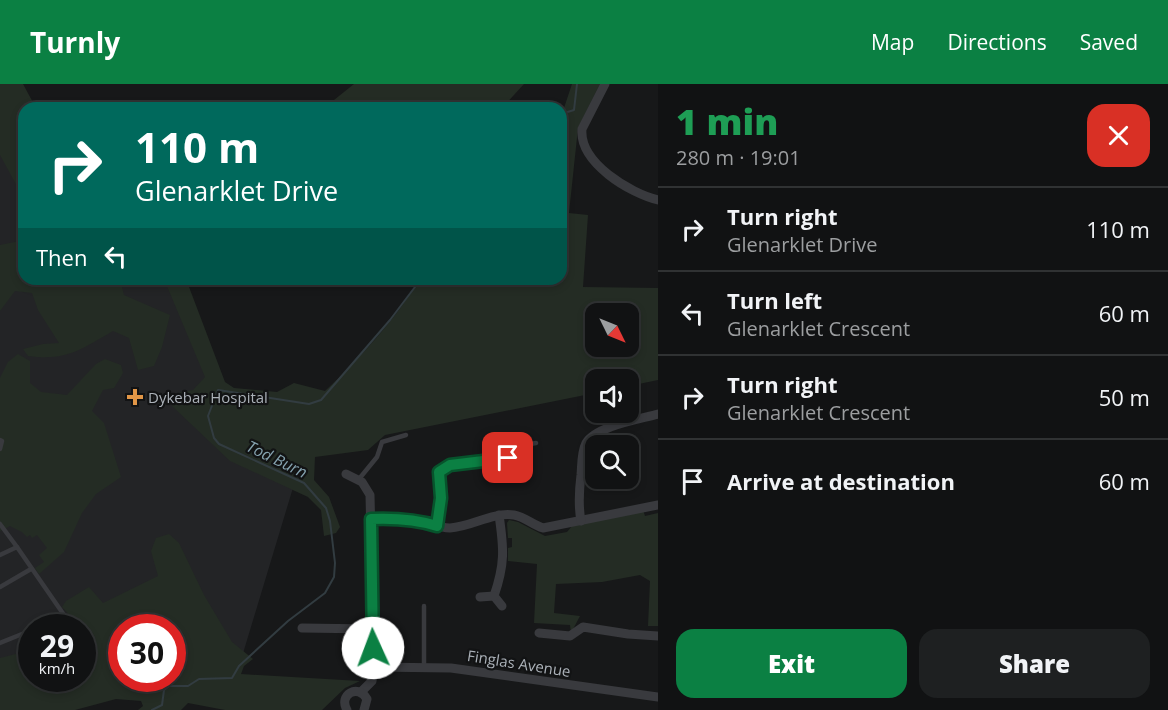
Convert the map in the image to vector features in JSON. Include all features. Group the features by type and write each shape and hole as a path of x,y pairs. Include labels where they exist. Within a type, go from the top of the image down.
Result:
{"street":[{"path":"605,84 582,129 585,144 605,171 628,189 658,200"},
{"path":"581,521 578,506 582,461 584,450 591,437 604,429 658,414"},
{"path":"437,526 441,498 439,472 450,465 508,458"},
{"path":"342,708 350,692 361,692 372,681 374,667 370,495 366,486 358,479 346,474"},
{"path":"371,519 417,519 448,528 500,515 522,517 543,528 658,505"},
{"path":"494,597 503,571 504,545 500,515"},
{"path":"480,597 494,597 502,606"},
{"path":"539,633 570,636 583,627 658,636"},
{"path":"302,628 372,629"},
{"name":"Finglas Avenue","path":"374,667 452,668 658,697"},
{"path":"361,692 367,699 364,710"}],"lane":[{"path":"358,479 377,457 382,442 405,435"},
{"path":"0,440 2,441 0,449"},
{"path":"508,458 519,446 536,442"},
{"path":"0,524 63,614"},
{"path":"0,555 17,547"},
{"path":"0,587 31,569"},
{"path":"424,606 424,668"},
{"path":"0,643 18,636"}],"shaded area":[{"name":"Dykebar Hospital","path":"0,84 18,102 18,285 178,285 221,388 318,405 241,660 186,675 186,614 108,614 108,692 122,692 0,710"},
{"path":"0,84 23,84 33,102 18,102 18,188 0,155"},
{"path":"354,84 524,84 508,102 332,102"},
{"path":"572,84 600,84 578,128 569,213 588,215 583,287 658,288 658,380 639,384 639,369 585,369 585,395 385,435 368,450 315,457 314,480 329,497 340,527 336,533 324,536 321,510 308,497 230,461 172,406 177,393 193,390 205,377 167,285 188,285 225,382 234,388 277,392 294,383 325,391 376,338 416,285 567,285 566,102"},
{"path":"18,241 18,285 122,285 124,295 170,315 162,347 154,366 138,370 129,338 113,331 82,349 63,355 28,356 23,349 59,343 38,310 32,293 15,291 0,311 0,245"},
{"path":"18,354 30,361 30,383 41,392 67,395 96,364 105,359 121,365 123,373 114,388 103,390 92,411 104,423 121,477 96,494 82,513 64,552 39,574 35,568 44,562 39,555 47,548 37,535 32,538 30,535 27,537 10,526 0,531 0,378 8,362"},
{"path":"643,510 645,516 658,513 658,626 648,626 650,581 640,575 602,582 556,584 554,613 580,616 571,633 570,625 534,623 537,564 508,561 508,548 512,547 512,538 508,538 507,523 509,520 518,522 545,536 567,532 572,526"},
{"path":"169,534 179,543 204,595 232,642 253,659 244,666 241,674 360,681 345,688 322,710 225,710 188,703 181,710 138,710 143,706 141,701 116,699 75,710 0,710 0,658 18,653 18,692 96,692 96,614 68,614 62,607 66,601 89,587 103,603 158,576 151,551 156,538"}],"waterway":[{"name":"Tod Burn","path":"567,112 574,110 577,84"},
{"name":"Tod Burn","path":"152,710 162,705 164,690 169,686 188,686 199,679 232,678 239,666 288,621 325,593 334,577 335,563 330,521 326,508 304,483 219,444 214,438 208,416 218,390 309,404 321,400 390,320 416,285"}],"place":[{"name":"Dykebar Hospital","path":"135,397"}],"route":[{"path":"373,648 371,519 417,519 437,526 441,498 439,472 450,465 508,458"}]}
